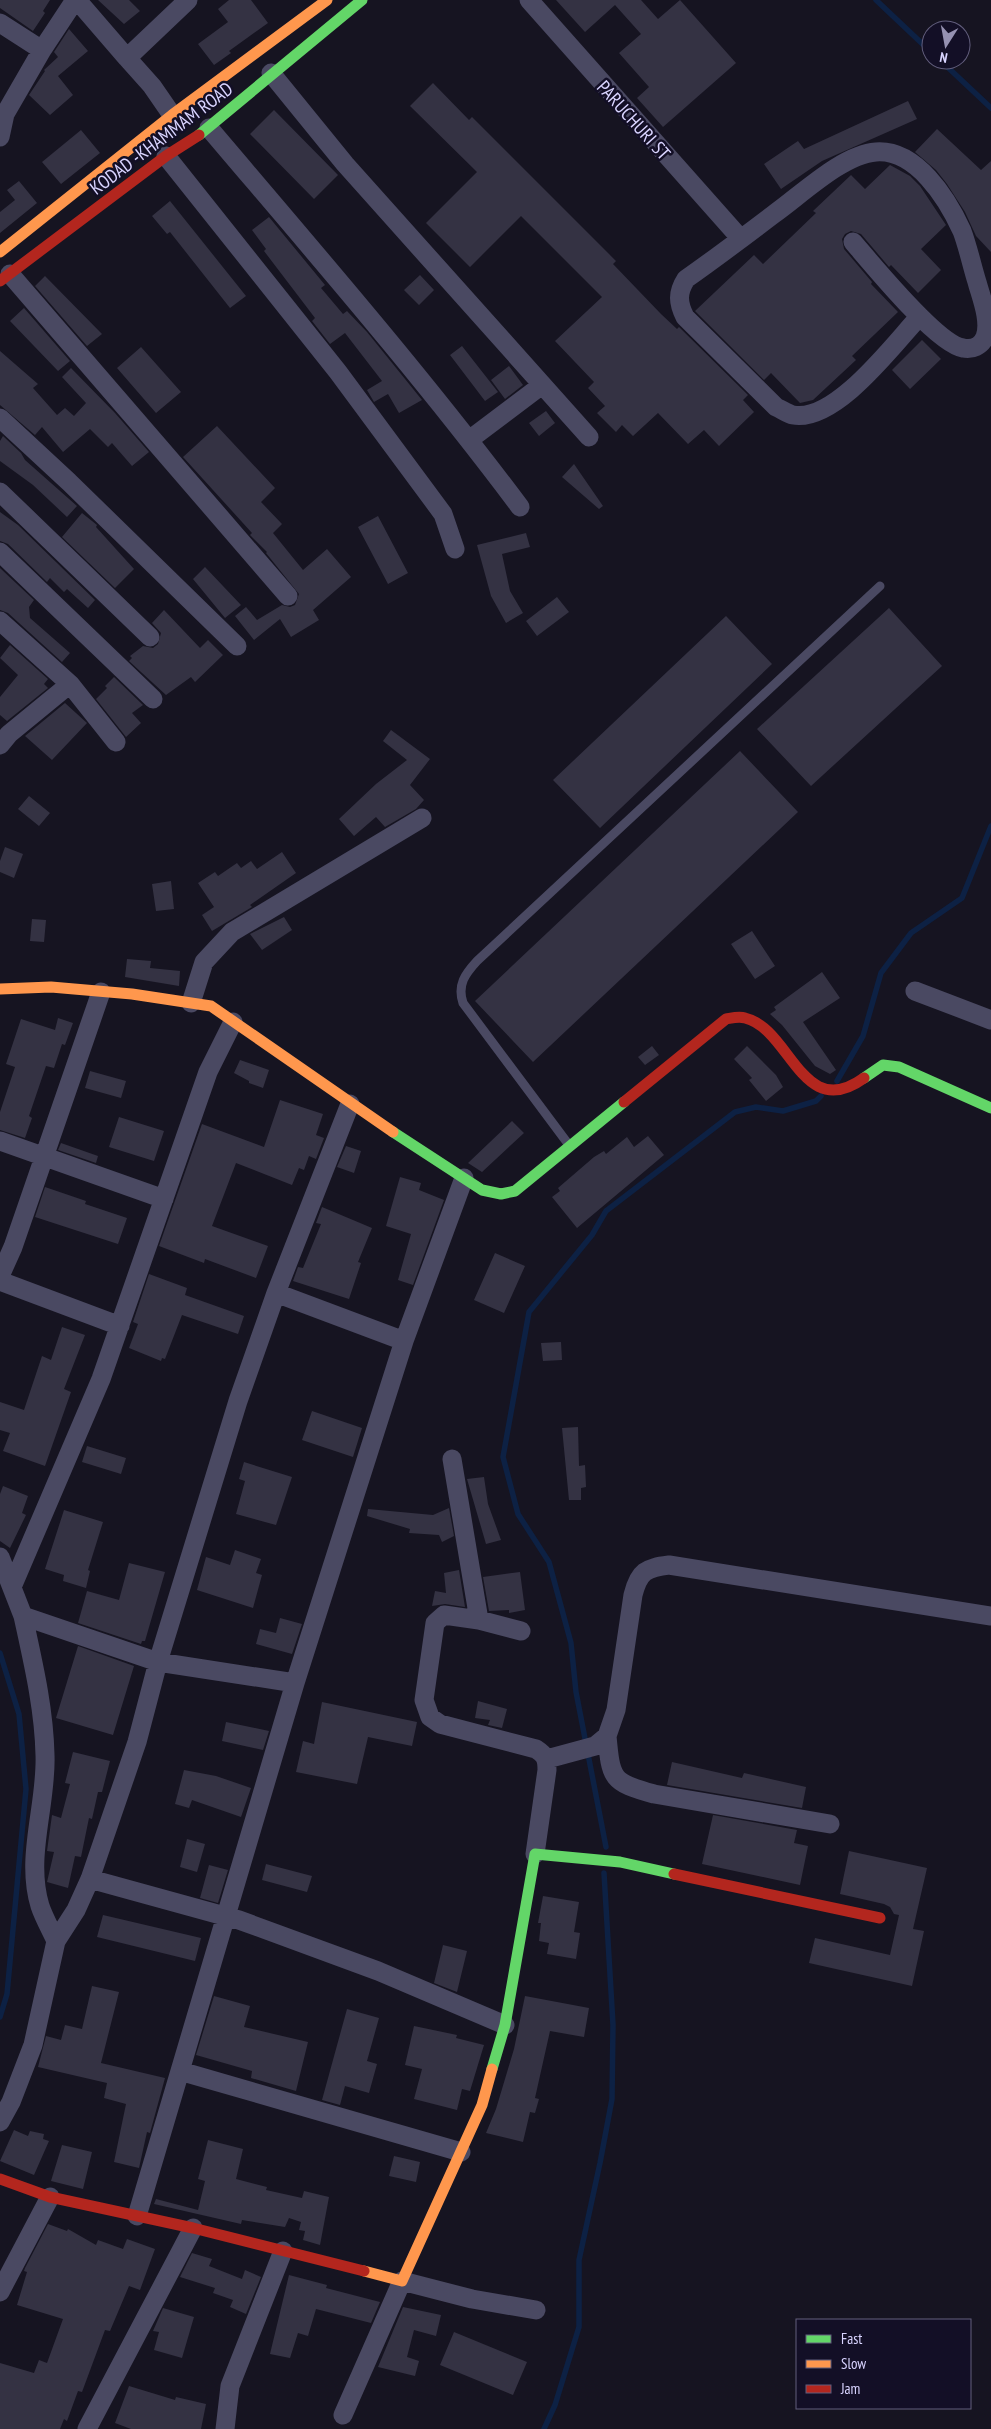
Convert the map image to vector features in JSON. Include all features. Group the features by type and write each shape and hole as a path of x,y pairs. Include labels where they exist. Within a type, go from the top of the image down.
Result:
{"street":[{"path":"0,137 5,114 42,50 76,0 152,86 172,115"},
{"path":"127,58 188,0"},
{"name":"KODAD -KHAMMAM ROAD","path":"0,252 172,115 326,0"},
{"name":"KODAD -KHAMMAM ROAD","path":"5,278 166,156 210,128 271,72 362,0"},
{"name":"PARUCHURI ST","path":"529,0 741,239"},
{"path":"0,24 42,50"},
{"path":"271,72 345,164 589,437"},
{"path":"210,128 469,440 520,507"},
{"path":"852,242 919,317 955,345 963,348 972,348 981,344 985,336 983,302 962,232 935,186 909,159 894,152 875,152 858,156 831,172 686,279 681,288 680,308 685,317 776,406 792,415 807,415 825,410 850,391 919,317"},
{"path":"166,156 338,372 443,514 455,549"},
{"path":"5,278 288,596"},
{"path":"469,440 542,385"},
{"path":"0,418 76,489 237,646"},
{"path":"0,492 150,637"},
{"path":"0,552 153,699"},
{"path":"0,622 70,684 116,742"},
{"path":"3,735 70,684"},
{"path":"191,1004 204,962 232,932 422,818"},
{"path":"0,990 51,987 211,1006 350,1104 488,1193 515,1192 726,1019 736,1016 745,1016 758,1021 807,1080 818,1087 837,1090 854,1085 883,1065 899,1068 991,1108"},
{"path":"915,991 991,1020"},
{"path":"0,1276 13,1247 101,992"},
{"path":"12,1587 101,1379 208,1072 233,1022"},
{"path":"0,2122 11,2102 33,2045 56,1941 76,1910 90,1879 137,1742 158,1662 238,1401 276,1293 350,1104"},
{"path":"0,1141 164,1200"},
{"path":"137,2216 295,1683 404,1341 464,1178"},
{"path":"0,1281 120,1326"},
{"path":"276,1293 404,1341"},
{"path":"452,1459 478,1620"},
{"path":"0,1556 23,1616 39,1686 45,1756 36,1851 37,1885 40,1906 56,1941"},
{"path":"547,1759 601,1741 616,1710 636,1582 644,1572 654,1567 669,1565 991,1616"},
{"path":"521,1632 478,1620 444,1615 437,1619 425,1690 426,1710 430,1717 440,1724 536,1749 547,1759"},
{"path":"23,1616 158,1662 295,1683"},
{"path":"601,1741 614,1776 621,1783 635,1789 654,1794 830,1824"},
{"path":"343,2415 482,2105 505,2025 536,1854 547,1759"},
{"path":"536,1854 620,1862 880,1918"},
{"path":"90,1879 227,1916 378,1971 505,2025"},
{"path":"180,2071 462,2152"},
{"path":"0,2179 50,2197 193,2228 472,2300 536,2310"},
{"path":"0,2292 50,2197"},
{"path":"87,2429 193,2228"},
{"path":"225,2429 230,2386 283,2251"}],"lane":[{"path":"570,1146 463,1003 460,995 465,975 477,961 880,586"}],"building":[{"path":"0,0 50,0 43,11 45,13 33,31 0,8"},
{"path":"98,0 129,0 140,11 124,24"},
{"path":"229,0 251,0 268,23 229,51 231,53 214,65 198,44 228,22 218,9"},
{"path":"556,0 641,0 658,19 680,0 736,63 663,127 637,98 649,87 619,53 641,34 615,5 585,32"},
{"path":"69,29 88,51 58,76 73,95 50,115 29,95 44,70 58,57 54,52"},
{"path":"433,83 469,120 472,117 616,261 613,264 661,314 677,329 679,327 748,395 743,400 754,412 719,446 704,430 688,444 658,413 633,436 622,425 616,432 597,413 605,406 588,388 594,382 555,341 602,297 521,216 470,267 426,223 477,172 410,106"},
{"path":"908,101 917,119 822,161 781,189 764,164 798,141 804,149"},
{"path":"274,110 338,175 314,199 250,134"},
{"path":"937,129 981,170 991,161 991,252 976,236 965,212 947,184 936,170 915,152"},
{"path":"81,130 100,153 61,184 42,162"},
{"path":"890,165 910,176 920,186 946,225 921,249 941,270 918,293 891,265 889,267 861,234 851,231 845,234 842,239 844,249 872,282 871,284 898,312 852,356 856,360 813,400 800,403 771,373 764,380 695,311 754,255 763,264 816,213 813,211 851,175 865,189"},
{"path":"19,181 37,203 0,233 0,212 15,200 7,190"},
{"path":"170,201 246,296 230,308 170,232 167,234 152,216"},
{"path":"269,217 325,285 321,288 343,314 347,311 367,332 422,400 399,413 388,394 374,402 367,390 382,381 345,333 330,344 312,321 315,318 264,251 266,249 252,230"},
{"path":"420,275 434,290 419,305 404,290"},
{"path":"45,276 102,334 87,346 35,286"},
{"path":"24,308 70,361 58,371 10,321"},
{"path":"922,340 941,359 910,389 892,370"},
{"path":"462,346 498,392 485,401 450,355"},
{"path":"141,347 181,392 156,413 117,368"},
{"path":"0,351 38,384 33,388 57,415 65,408 74,416 86,403 62,377 71,368 115,413 149,452 132,466 112,443 108,447 90,429 63,452 42,427 35,435 0,405"},
{"path":"509,366 523,385 505,399 491,380"},
{"path":"546,411 555,423 539,436 529,423"},
{"path":"217,426 275,488 261,502 282,524 273,533 303,570 327,549 351,577 313,610 319,620 291,637 280,619 254,640 235,616 246,607 257,620 282,605 290,607 295,605 299,594 267,552 250,535 252,533 183,457"},
{"path":"3,436 21,453 25,460 77,506 67,517 33,485 0,461 0,441"},
{"path":"574,464 603,506 599,509 562,477"},
{"path":"0,512 18,525 95,600 88,608 67,589 64,592 50,578 47,582 8,544 0,541"},
{"path":"82,513 97,525 96,527 134,569 115,588 62,537"},
{"path":"378,516 408,573 388,584 358,527"},
{"path":"526,533 530,547 502,554 510,591 523,613 506,623 491,596 477,545"},
{"path":"205,567 241,605 225,618 193,579"},
{"path":"0,568 34,600 29,607 30,618 70,653 62,662 8,613 0,610"},
{"path":"557,597 569,612 537,636 526,621"},
{"path":"889,608 942,666 811,786 757,729"},
{"path":"164,610 200,648 208,640 223,655 195,682 191,677 166,695 129,661 132,658 130,656 143,646 153,648 158,644 161,633 152,623"},
{"path":"726,616 772,664 600,828 553,780"},
{"path":"10,645 48,679 44,684 48,688 7,721 0,715 0,697 18,675 0,658"},
{"path":"114,677 143,705 132,713 141,723 126,737 96,699 107,688 105,686"},
{"path":"65,703 87,723 52,760 25,736"},
{"path":"391,730 430,759 410,785 424,800 416,809 385,827 376,817 354,836 339,819 376,784 407,760 383,741"},
{"path":"740,751 798,812 533,1062 475,1001"},
{"path":"29,796 50,813 39,826 18,809"},
{"path":"5,847 23,854 14,878 0,872 0,861"},
{"path":"282,852 296,873 250,905 252,907 212,931 202,915 214,907 198,883 215,872 218,876 237,863 241,868 251,861 257,869"},
{"path":"171,881 174,909 156,911 152,884"},
{"path":"284,917 292,930 262,950 250,934"},
{"path":"32,919 46,920 44,942 30,941"},
{"path":"752,931 775,966 755,979 731,944"},
{"path":"127,959 151,961 150,968 180,971 179,986 125,977"},
{"path":"822,972 840,998 803,1022 836,1070 830,1074 815,1066 782,1025 770,1014 776,1010 774,1007"},
{"path":"58,1018 73,1023 65,1045 62,1044 54,1068 46,1066 29,1116 32,1118 25,1138 0,1130 0,1112 15,1067 6,1064 21,1019 55,1030"},
{"path":"652,1046 659,1055 645,1065 638,1057"},
{"path":"747,1046 776,1075 783,1087 766,1101 749,1080 752,1078 734,1059"},
{"path":"240,1060 269,1070 263,1088 249,1083 249,1081 234,1073"},
{"path":"90,1071 126,1081 121,1098 85,1088"},
{"path":"280,1100 323,1114 316,1135 324,1138 316,1159 309,1156 304,1170 299,1168 292,1185 236,1163 212,1226 268,1246 256,1278 205,1259 204,1263 159,1246 202,1124 264,1147"},
{"path":"119,1117 164,1131 154,1161 109,1147"},
{"path":"512,1121 524,1133 482,1172 468,1163"},
{"path":"648,1136 664,1155 577,1228 552,1197 560,1191 558,1188 594,1157 604,1151 606,1154 627,1137 634,1147"},
{"path":"61,1143 98,1156 96,1163 58,1150"},
{"path":"346,1146 361,1151 354,1173 337,1167"},
{"path":"400,1177 421,1183 419,1190 444,1200 413,1285 398,1280 411,1234 386,1226"},
{"path":"45,1187 86,1201 85,1204 127,1218 118,1244 35,1217"},
{"path":"322,1207 372,1228 358,1262 361,1263 349,1299 293,1281 298,1267 303,1268 321,1224 316,1223"},
{"path":"495,1253 525,1266 504,1313 474,1300"},
{"path":"149,1274 187,1288 185,1295 244,1316 238,1334 182,1315 165,1359 162,1358 161,1361 129,1348 138,1324 133,1322"},
{"path":"62,1327 85,1335 64,1389 71,1392 45,1466 3,1451 10,1433 0,1430 0,1402 24,1410 42,1356 51,1360"},
{"path":"561,1342 562,1360 543,1361 541,1343"},
{"path":"312,1411 362,1428 353,1457 302,1440"},
{"path":"578,1427 579,1466 585,1465 586,1487 581,1488 581,1500 569,1500 562,1428"},
{"path":"87,1446 126,1458 121,1474 82,1462"},
{"path":"244,1462 292,1477 276,1525 236,1514 245,1481 239,1479"},
{"path":"484,1477 488,1504 501,1540 486,1544 467,1479"},
{"path":"3,1486 28,1496 22,1513 26,1515 10,1548 0,1541 0,1494"},
{"path":"449,1508 454,1536 442,1542 439,1535 409,1533 410,1529 367,1516 368,1509 433,1515"},
{"path":"64,1510 103,1522 88,1570 90,1571 86,1588 63,1581 64,1575 45,1569"},
{"path":"235,1550 261,1559 256,1573 262,1575 253,1608 197,1590 206,1557 230,1565"},
{"path":"129,1563 165,1572 145,1641 142,1641 141,1644 78,1623 87,1591 119,1600"},
{"path":"459,1570 465,1607 445,1604 432,1606 435,1591 446,1593 444,1573"},
{"path":"520,1572 525,1610 509,1613 509,1610 489,1611 483,1577"},
{"path":"280,1618 302,1624 292,1654 256,1644 260,1629 276,1633"},
{"path":"78,1646 134,1666 113,1735 56,1718"},
{"path":"478,1701 507,1709 502,1728 488,1725 490,1720 475,1718"},
{"path":"322,1702 417,1722 412,1746 368,1737 357,1784 296,1772 303,1741 314,1744"},
{"path":"226,1722 269,1731 263,1750 222,1741"},
{"path":"73,1752 110,1761 102,1792 98,1792 92,1819 89,1818 81,1857 75,1856 68,1888 47,1882 54,1852 47,1851 52,1815 61,1818 70,1784 65,1783"},
{"path":"672,1762 742,1778 744,1773 806,1787 802,1808 667,1785"},
{"path":"184,1770 216,1776 251,1788 241,1817 192,1800 189,1808 175,1804"},
{"path":"713,1815 797,1830 794,1843 808,1846 800,1885 702,1864"},
{"path":"187,1839 205,1844 197,1872 180,1867"},
{"path":"849,1851 927,1868 913,1929 924,1931 912,1986 809,1963 815,1938 890,1955 899,1915 894,1914 890,1907 884,1904 840,1894"},
{"path":"266,1864 312,1876 307,1892 262,1880"},
{"path":"209,1865 228,1870 218,1903 200,1898"},
{"path":"543,1896 579,1902 574,1932 580,1933 576,1959 547,1954 549,1943 539,1941 541,1923 538,1923"},
{"path":"103,1915 201,1938 195,1961 97,1937"},
{"path":"443,1945 467,1951 457,1992 434,1983"},
{"path":"92,1986 119,1992 101,2063 165,2078 150,2133 147,2132 139,2168 114,2162 126,2104 104,2098 107,2083 38,2067 46,2036 61,2040 65,2025 82,2029"},
{"path":"214,1996 250,2006 244,2027 308,2042 296,2091 251,2078 252,2071 196,2055"},
{"path":"525,1996 589,2008 584,2037 550,2031 535,2098 539,2099 535,2113 530,2112 523,2142 486,2133 496,2109 514,2049"},
{"path":"347,2009 379,2018 367,2061 377,2064 369,2093 345,2086 340,2105 322,2100"},
{"path":"414,2026 457,2035 456,2038 484,2045 470,2091 462,2089 457,2110 414,2099 422,2069 405,2065"},
{"path":"14,2130 28,2136 30,2131 44,2134 43,2139 49,2141 34,2175 0,2161"},
{"path":"208,2140 243,2149 236,2179 267,2187 266,2190 302,2198 304,2191 329,2197 320,2245 303,2240 305,2231 299,2230 301,2222 289,2218 285,2227 242,2220 241,2224 154,2204 156,2199 198,2210 205,2181 198,2179"},
{"path":"62,2145 92,2152 83,2189 51,2181"},
{"path":"394,2156 420,2162 416,2182 389,2176"},
{"path":"48,2224 67,2231 68,2229 96,2245 98,2240 123,2249 127,2239 155,2249 140,2290 129,2286 110,2331 105,2330 82,2392 78,2391 67,2421 64,2419 60,2429 0,2429 0,2363 34,2373 39,2360 47,2363 63,2319 17,2305 27,2272 24,2271 25,2268"},
{"path":"192,2253 212,2259 209,2266 242,2279 245,2270 261,2277 246,2314 230,2307 233,2300 213,2293 215,2288 180,2277"},
{"path":"289,2275 327,2285 326,2288 380,2302 371,2323 316,2309 308,2336 298,2333 290,2358 270,2354"},
{"path":"403,2307 441,2315 436,2336 414,2330 407,2357 419,2361 415,2376 378,2367"},
{"path":"163,2308 194,2317 182,2358 154,2350 159,2332 153,2331"},
{"path":"454,2332 527,2362 513,2395 440,2365"},
{"path":"129,2386 175,2400 176,2397 206,2404 201,2429 131,2429 115,2423"}],"waterway":[{"path":"876,0 921,43"},
{"path":"951,70 991,108"},
{"path":"837,1081 863,1036 881,973 911,933 962,898 991,826"},
{"path":"606,1847 576,1692 571,1643 549,1562 518,1514 503,1457 529,1312 592,1235 606,1211 735,1112 756,1107 783,1111 816,1101 821,1096"},
{"path":"0,1653 19,1714 26,1789 7,1994 0,2017"},
{"path":"544,2429 555,2405 579,2327 579,2260 612,2099 613,2025 604,1873"}],"traffic: fast":[{"path":"199,135 362,0"},
{"path":"864,1078 883,1065 899,1067 991,1108"},
{"path":"393,1132 482,1190 501,1194 515,1191 624,1102"},
{"path":"492,2069 505,2025 535,1854 620,1862 674,1874"}],"traffic: slow":[{"path":"0,252 172,115 327,0"},
{"path":"0,989 51,987 132,994 211,1006 393,1132"},
{"path":"364,2271 402,2281 482,2105 492,2069"}],"traffic: jam":[{"path":"0,281 166,156 199,135"},
{"path":"624,1102 726,1019 736,1017 745,1018 761,1026 774,1038 798,1069 811,1082 826,1089 843,1089 864,1078"},
{"path":"674,1874 880,1918"},
{"path":"0,2179 50,2197 193,2228 364,2271"}]}
